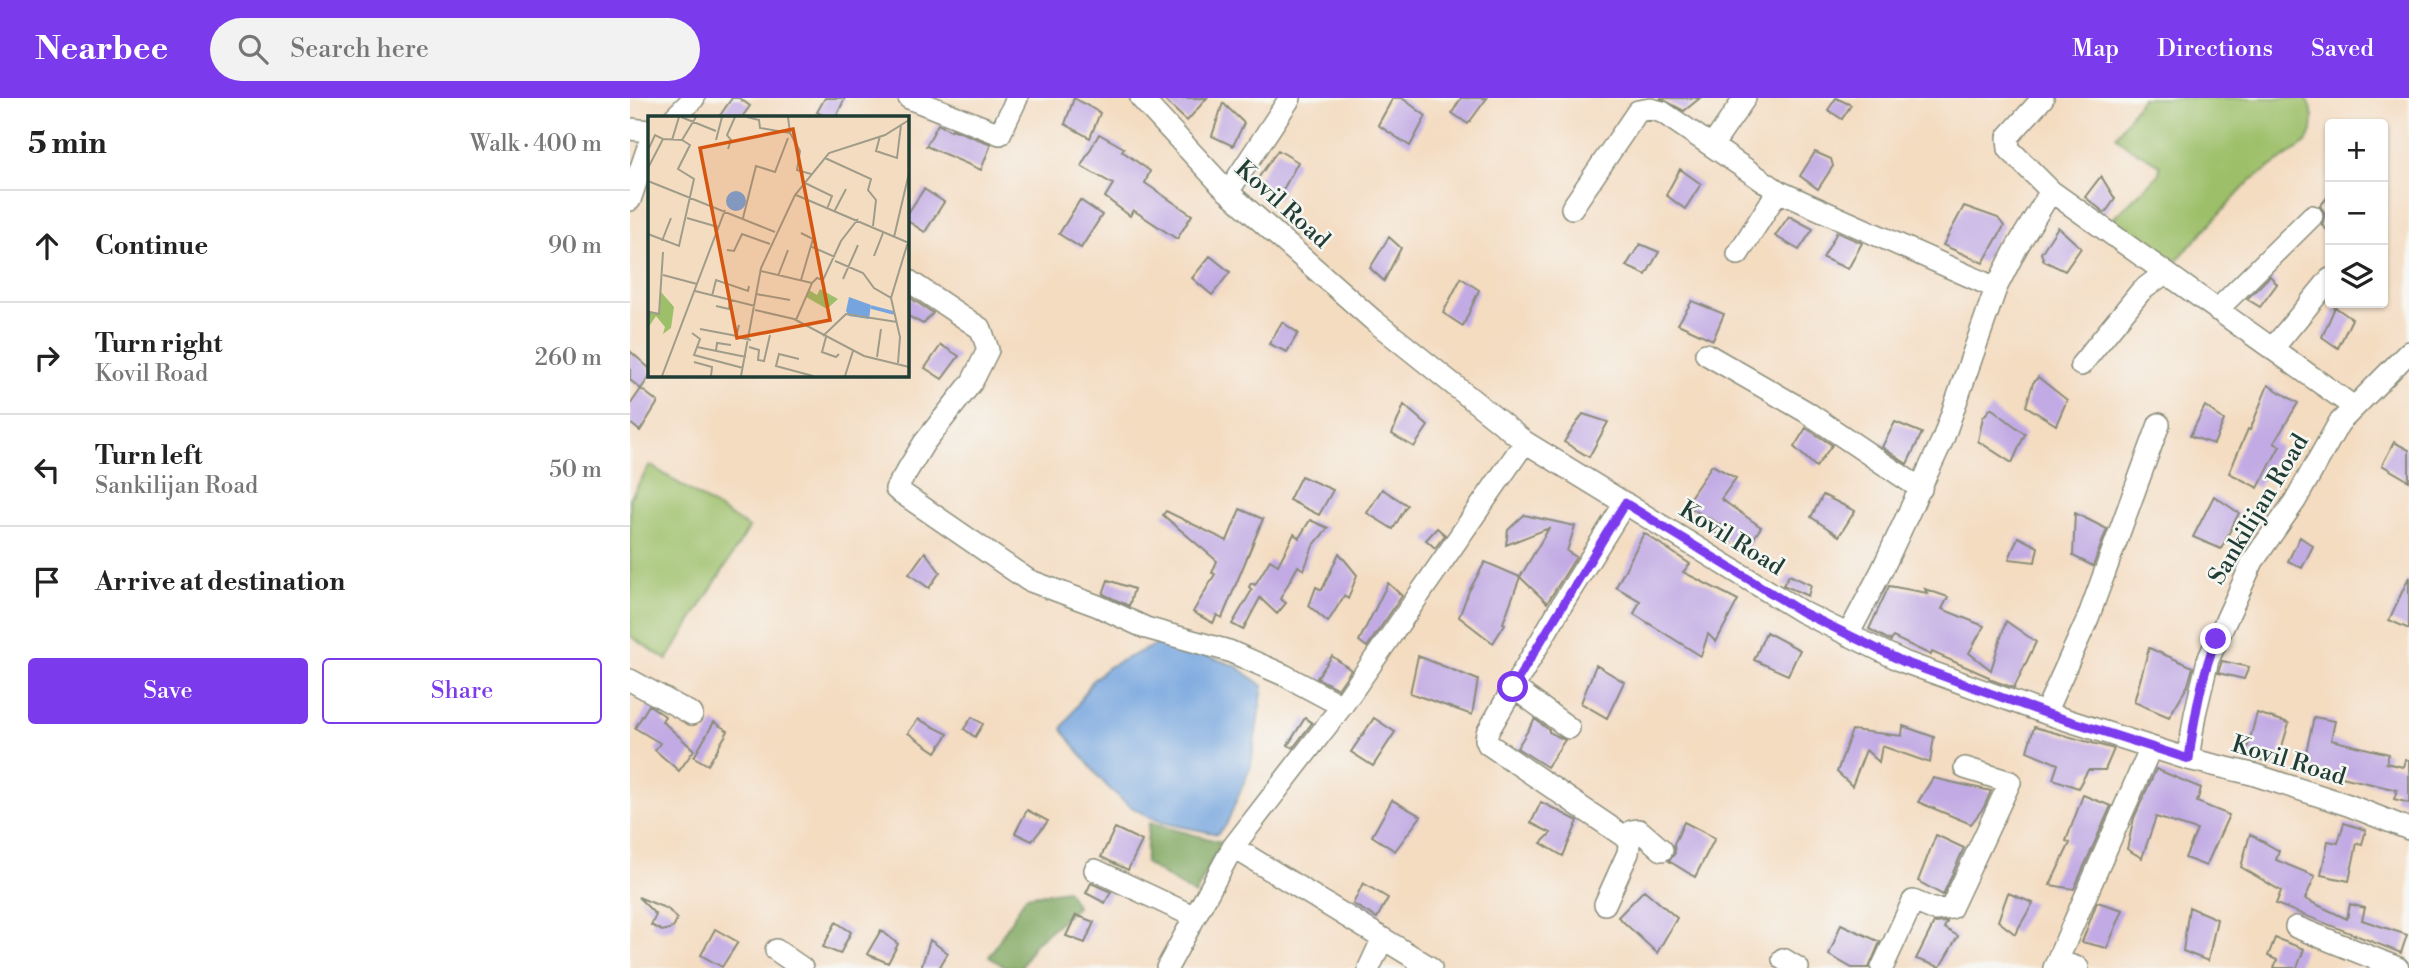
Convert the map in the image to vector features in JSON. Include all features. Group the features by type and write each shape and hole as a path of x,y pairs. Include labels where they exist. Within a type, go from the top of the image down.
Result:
{"street":[{"path":"676,116 694,98"},
{"path":"909,98 1000,134 1017,98"},
{"name":"Kovil Road","path":"1142,98 1228,192 1373,320 1525,442 1802,612 1904,662 2045,713 2189,759 2252,774 2347,804 2409,829"},
{"path":"1228,192 1290,98"},
{"path":"1712,146 1745,98"},
{"path":"2044,99 2008,137 2009,149 2051,191 2354,407"},
{"path":"1572,208 1638,111 1650,109 1662,112 1778,191 1996,288"},
{"path":"630,129 648,131"},
{"path":"630,200 648,147"},
{"path":"1738,254 1778,191"},
{"path":"1848,635 1943,439 1996,288 2051,191"},
{"path":"2217,310 2312,216"},
{"path":"2081,365 2141,291 2165,273"},
{"path":"908,280 981,329 988,350 972,382 923,443 896,489 1028,580 1098,606 1146,628 1228,651 1284,675 1342,706"},
{"path":"2273,348 2325,285"},
{"name":"Sankilijan Road","path":"2189,759 2195,714 2208,660 2253,561 2295,501 2339,423 2409,352"},
{"path":"1706,354 1805,411 1921,489"},
{"path":"2045,713 2088,618 2160,424"},
{"path":"1167,968 1233,847 1342,706 1525,442"},
{"path":"1605,904 1628,853 1629,844 1625,837 1488,744 1486,739 1513,687 1625,503"},
{"path":"630,680 692,714"},
{"path":"1513,687 1569,728"},
{"path":"2078,968 2055,964 2151,747"},
{"path":"1882,968 1913,901 1935,909 1951,908 2010,782 1965,768"},
{"path":"1625,837 1632,831 1639,830 1662,850"},
{"path":"1233,847 1431,968"},
{"path":"1095,870 1195,917"},
{"path":"2296,927 2395,967 2409,954"},
{"path":"1369,968 1382,940"},
{"path":"776,950 802,968"}],"green space":[{"path":"2142,98 2307,98 2313,116 2312,131 2306,143 2250,181 2165,273 2103,228 2159,174 2160,165 2128,147 2116,136"},
{"path":"650,465 749,528 667,660 630,636 630,498"},
{"path":"1149,823 1221,842 1195,895 1145,863"},
{"path":"1067,890 1077,907 1033,945 1021,968 1007,968 989,957 1026,896"}],"water":[{"path":"1163,641 1236,666 1263,686 1251,766 1226,825 1217,834 1159,821 1129,805 1104,782 1062,729 1093,680 1108,667"}],"building":[{"path":"732,98 739,98 750,106 743,116 720,116"},
{"path":"825,98 845,98 836,116 824,116 817,112"},
{"path":"1074,98 1100,113 1090,138 1065,124"},
{"path":"1162,98 1207,98 1187,121"},
{"path":"1393,98 1402,98 1426,116 1410,146 1378,125"},
{"path":"1461,98 1487,98 1468,124 1452,113"},
{"path":"1660,98 1700,98 1684,111"},
{"path":"1836,98 1851,105 1842,119 1828,110"},
{"path":"1223,103 1244,123 1233,146 1212,136"},
{"path":"938,124 991,144 981,170 926,146"},
{"path":"1099,134 1124,148 1122,151 1150,171 1145,183 1192,215 1177,239 1133,210 1130,216 1105,197 1113,184 1081,166"},
{"path":"1278,150 1298,162 1278,199 1254,184"},
{"path":"1815,152 1831,159 1833,166 1818,189 1800,176"},
{"path":"1680,169 1701,184 1685,209 1666,195"},
{"path":"2101,176 2115,199 2105,213 2085,197"},
{"path":"924,189 944,202 925,232 908,221 908,213"},
{"path":"1080,200 1102,215 1081,248 1059,234"},
{"path":"2325,200 2325,213 2320,206"},
{"path":"1964,206 1998,218 2004,226 1983,263 1943,245"},
{"path":"1789,216 1813,229 1799,250 1775,236"},
{"path":"2058,227 2081,248 2065,271 2044,261 2041,253"},
{"path":"1837,232 1862,243 1848,269 1823,258"},
{"path":"1389,237 1401,248 1384,281 1370,268"},
{"path":"1640,244 1659,252 1646,275 1626,266"},
{"path":"1210,256 1230,272 1212,295 1192,278"},
{"path":"2270,276 2277,284 2260,307 2247,299"},
{"path":"1461,278 1479,290 1463,326 1443,313"},
{"path":"908,296 933,313 923,324 908,316"},
{"path":"1692,301 1724,314 1713,340 1678,324"},
{"path":"2335,308 2352,319 2338,348 2322,337"},
{"path":"1282,322 1298,333 1287,352 1269,344"},
{"path":"941,345 959,356 942,379 925,368"},
{"path":"630,351 648,367 650,376 641,389 630,380"},
{"path":"2038,377 2067,400 2056,425 2026,406 2033,383"},
{"path":"2268,385 2298,403 2274,443 2280,446 2258,488 2229,473"},
{"path":"641,389 658,402 640,431 630,423 630,405"},
{"path":"1404,405 1428,426 1414,447 1392,434"},
{"path":"2205,406 2224,420 2214,444 2190,436"},
{"path":"1991,408 2025,434 2012,463 1978,441 1983,417"},
{"path":"1583,414 1608,422 1589,457 1564,442"},
{"path":"1895,422 1922,433 1907,464 1882,447"},
{"path":"1806,428 1832,445 1816,467 1794,447"},
{"path":"2394,442 2409,450 2409,481 2382,465"},
{"path":"1712,465 1736,478 1721,499 1761,527 1745,552 1715,533 1721,525 1685,505"},
{"path":"1301,476 1333,490 1319,515 1289,500"},
{"path":"1382,489 1407,505 1393,529 1367,513"},
{"path":"1823,495 1855,511 1839,536 1811,517"},
{"path":"2214,496 2239,513 2221,549 2193,537"},
{"path":"1240,509 1263,519 1222,618 1217,615 1213,623 1193,612 1215,574 1212,573 1217,561 1163,515 1166,511 1227,541"},
{"path":"2075,513 2107,529 2093,566 2073,556"},
{"path":"1524,515 1575,526 1567,551 1576,557 1547,603 1520,577 1549,528 1506,545 1508,530"},
{"path":"1310,520 1328,528 1313,546 1304,570 1298,566 1280,599 1286,603 1277,614 1260,598 1243,630 1232,624 1252,590 1249,587 1251,583 1255,585 1270,560 1278,565 1294,534 1299,538"},
{"path":"1437,528 1445,535 1435,548 1426,540"},
{"path":"1644,533 1690,564 1683,572 1738,600 1716,642 1708,634 1701,656 1634,614 1640,601 1616,587"},
{"path":"2018,537 2038,547 2035,562 2009,559"},
{"path":"2300,537 2313,546 2302,568 2288,561"},
{"path":"925,552 940,572 929,588 909,574"},
{"path":"1339,553 1357,575 1348,599 1344,596 1328,622 1309,606 1316,587 1322,590"},
{"path":"1485,562 1520,577 1503,623 1505,624 1493,643 1459,617"},
{"path":"1789,575 1811,585 1808,596 1783,585"},
{"path":"2409,577 2409,629 2389,620"},
{"path":"1108,580 1134,589 1129,606 1103,594"},
{"path":"1388,583 1402,596 1367,647 1359,641"},
{"path":"1889,586 1927,593 1925,589 1948,597 1942,609 1984,626 1969,653 1991,670 2006,621 2036,642 2014,688 1893,637 1891,641 1869,629"},
{"path":"1766,632 1800,650 1788,675 1754,660"},
{"path":"2149,648 2193,667 2188,685 2169,717 2134,702"},
{"path":"1332,656 1351,670 1338,689 1317,678"},
{"path":"1418,656 1478,680 1472,715 1410,693"},
{"path":"2222,661 2249,667 2244,679 2218,673"},
{"path":"1596,665 1624,682 1607,718 1581,703"},
{"path":"649,705 665,716 662,721 694,750 679,771 655,750 660,743 635,728"},
{"path":"2257,713 2289,723 2277,763 2245,757"},
{"path":"972,717 983,724 975,737 964,729"},
{"path":"2314,717 2335,721 2331,740 2389,754 2386,763 2403,767 2405,760 2409,760 2409,803 2394,799 2397,790 2303,765"},
{"path":"1305,718 1312,723 1293,748 1288,745"},
{"path":"1374,718 1395,732 1373,766 1351,752"},
{"path":"918,719 948,734 936,752 908,733"},
{"path":"1535,719 1549,732 1565,740 1547,767 1517,748"},
{"path":"714,722 728,731 708,765 694,757"},
{"path":"1903,726 1934,737 1930,763 1882,746 1879,762 1866,750 1852,786 1837,772 1852,730 1902,736"},
{"path":"2034,727 2114,749 2105,770 2088,770 2078,788 2053,779 2058,764 2027,751"},
{"path":"2156,769 2201,788 2197,802 2229,815 2206,866 2185,858 2197,830 2156,817 2142,858 2127,849 2134,818"},
{"path":"1933,778 1991,791 1984,807 1971,824 1918,802"},
{"path":"2083,795 2111,806 2074,889 2050,885 2070,843 2066,841"},
{"path":"1392,800 1421,816 1395,851 1372,836"},
{"path":"1541,802 1578,821 1563,856 1541,843 1551,833 1531,823"},
{"path":"1027,810 1048,821 1032,841 1015,833"},
{"path":"1684,822 1715,838 1695,877 1669,861 1675,853 1674,844"},
{"path":"2344,823 2366,830 2362,844 2357,843 2349,881 2321,875 2328,841 2338,843"},
{"path":"1115,828 1142,841 1128,870 1101,857"},
{"path":"2250,834 2279,851 2276,860 2315,876 2305,899 2347,919 2350,904 2365,908 2362,920 2407,935 2401,953 2276,904 2281,891 2241,867"},
{"path":"1936,835 1964,848 1943,895 1918,881"},
{"path":"1091,883 1111,892 1105,903 1086,893"},
{"path":"1363,883 1388,898 1377,918 1353,904"},
{"path":"1644,890 1677,918 1657,953 1618,917"},
{"path":"2008,893 2033,903 2015,934 1998,921"},
{"path":"638,897 668,909 677,919 673,928 662,931 651,925 656,915"},
{"path":"2097,902 2123,910 2107,948 2082,942"},
{"path":"2189,907 2217,919 2208,961 2183,951"},
{"path":"1076,915 1094,922 1085,943 1066,936"},
{"path":"836,922 851,932 840,954 823,947"},
{"path":"1947,922 1944,928 1958,936 1940,967 1916,959 1934,923"},
{"path":"1841,924 1880,942 1869,968 1852,968 1829,955"},
{"path":"715,929 738,942 722,967 701,955"},
{"path":"881,930 898,944 888,963 867,954"},
{"path":"2275,938 2304,949 2297,968 2274,968 2277,960 2268,956"},
{"path":"930,940 948,953 939,968 921,968"}],"route":[{"path":"1513,687 1625,503 1802,612 1904,662 2045,713 2189,759 2195,714 2216,639"}]}
